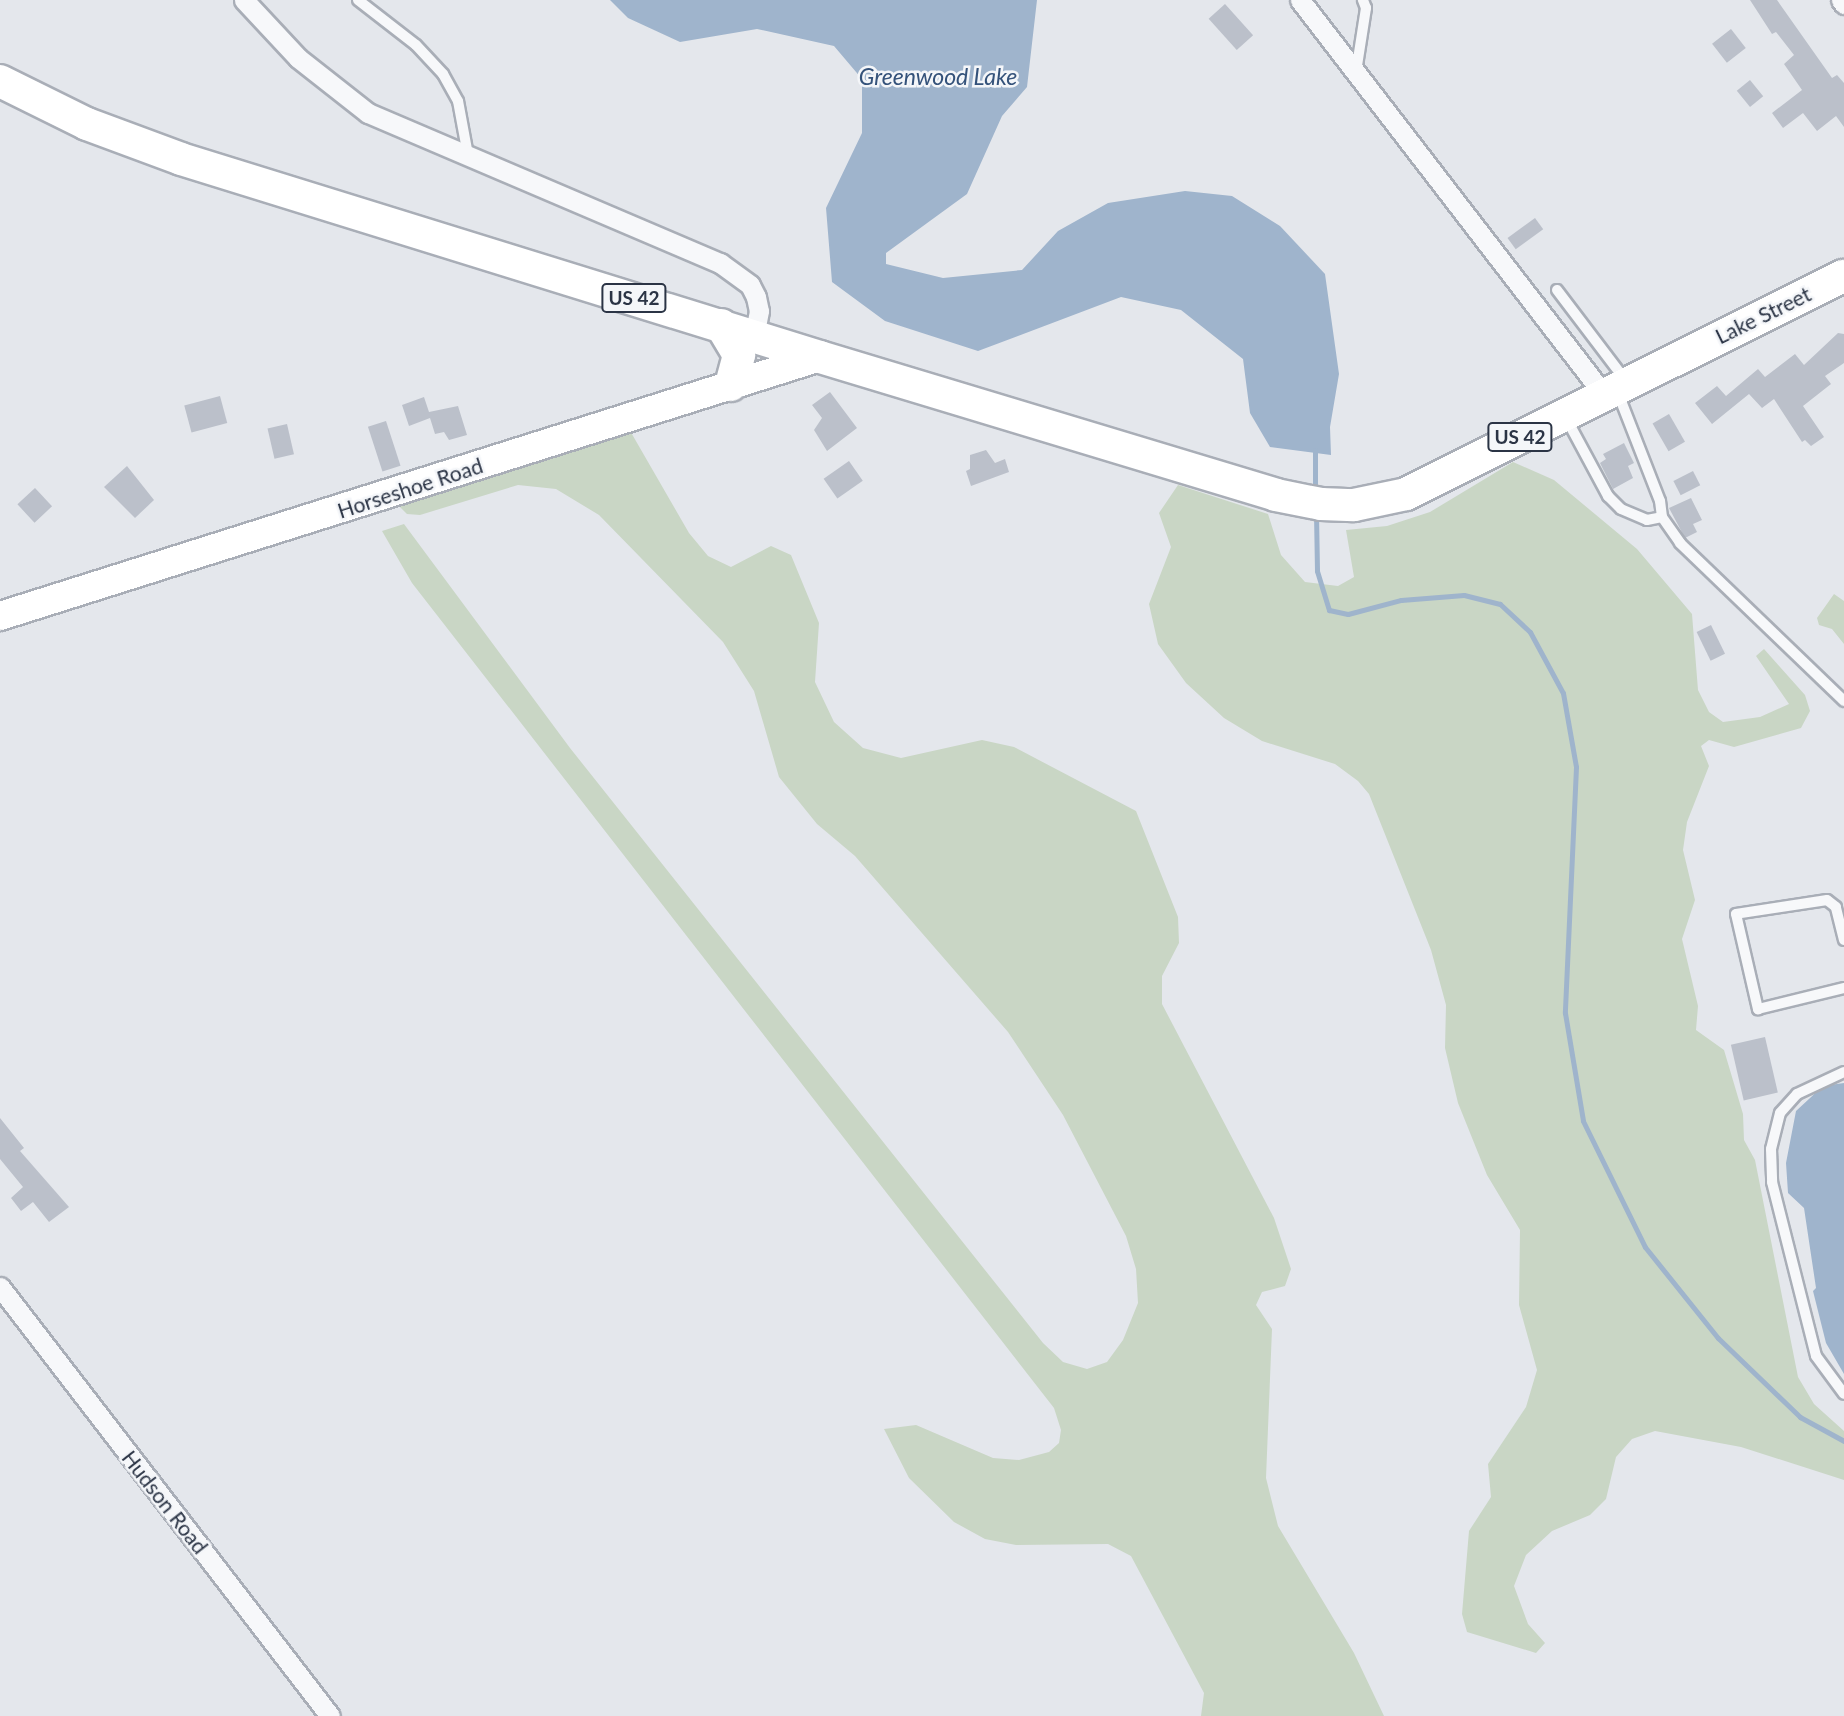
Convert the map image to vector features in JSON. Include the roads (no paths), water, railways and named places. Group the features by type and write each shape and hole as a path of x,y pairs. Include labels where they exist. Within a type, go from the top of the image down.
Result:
{"main road":[{"name":"US 42","path":"0,81 87,124 181,159 820,357 1307,503 1354,505 1405,494 1615,388"},
{"name":"Lake Street","path":"1615,388 1844,276"},
{"path":"722,326 739,355 731,385"}],"street":[{"path":"244,0 298,58 368,113 720,263 750,285 756,297 759,311 754,335"},
{"path":"1300,0 1356,74 1615,388"},
{"name":"Horseshoe Road","path":"0,616 820,357"},
{"name":"Hudson Road","path":"0,1287 330,1716"}],"lane":[{"path":"358,0 416,45 443,74 458,101 469,158"},
{"path":"1356,74 1366,8 1363,0"},
{"path":"1557,290 1615,388 1660,501 1662,517 1680,543 1844,701"},
{"path":"1564,414 1608,496 1621,509 1647,520 1662,517"},
{"path":"1844,940 1836,907 1827,900 1736,914 1758,1009 1844,988"},
{"path":"1844,1072 1797,1094 1780,1113 1771,1149 1772,1182 1816,1356 1844,1394"}],"water":[{"name":"Greenwood Lake","path":"610,0 1037,0 1027,87 1002,116 967,194 886,253 886,264 943,278 1022,270 1058,231 1108,203 1185,191 1232,196 1280,226 1325,274 1339,374 1330,427 1331,455 1270,447 1250,413 1243,359 1181,310 1121,297 978,351 885,321 832,282 826,208 862,133 862,79 834,46 757,29 680,42 628,18"},
{"path":"1844,1083 1844,1374 1826,1343 1813,1291 1816,1288 1804,1208 1788,1193 1786,1163 1796,1111 1823,1086"}],"waterway":[{"path":"1315,450 1315,493"},
{"path":"1316,513 1317,571 1329,610 1348,614 1401,600 1464,595 1500,604 1530,632 1563,693 1576,767 1565,1013 1583,1121 1645,1247 1718,1338 1800,1417 1844,1441"}]}
